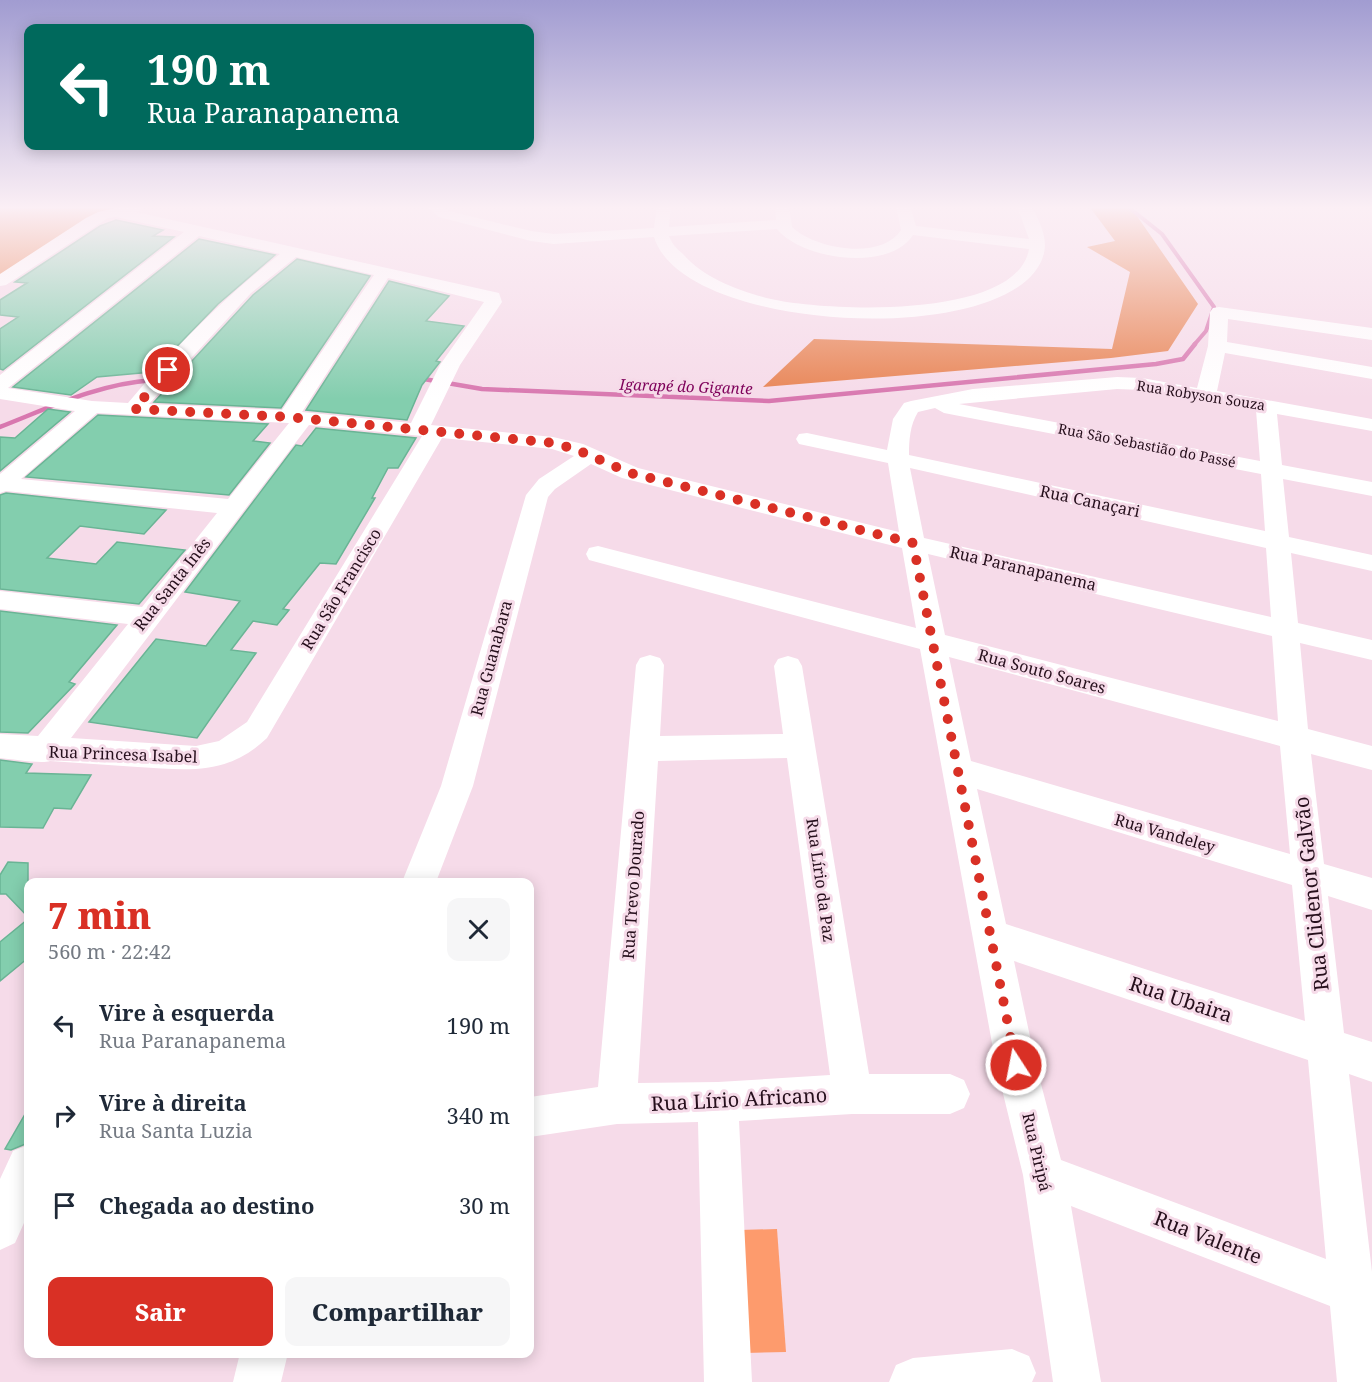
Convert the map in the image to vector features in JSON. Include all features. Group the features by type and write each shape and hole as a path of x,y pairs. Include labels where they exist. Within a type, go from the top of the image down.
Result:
{"street":[{"path":"0,281 15,270"},
{"path":"0,385 146,270"},
{"path":"134,409 245,289 269,270"},
{"path":"690,270 725,289 758,300 796,309 858,315 900,314 939,309 988,295 1022,276 1026,270"},
{"name":"Rua São Francisco","path":"243,744 257,730 427,430 442,381 493,302 493,297 488,295 384,271"},
{"name":"Rua Santa Inês","path":"44,751 232,507 295,418 319,371 384,271"},
{"path":"1206,394 1217,346 1217,315 1219,312 1226,311 1372,334"},
{"path":"1217,346 1372,373"},
{"name":"Rua Robyson Souza","path":"921,403 973,395 1117,383 1142,384 1372,425"},
{"name":"Rua Paranapanema","path":"0,393 92,408 295,418 528,439 575,449 630,473 913,543 1372,650"},
{"name":"Rua Piripá","path":"921,403 911,407 903,419 898,459 931,642 1016,1065 1044,1175 1077,1382"},
{"name":"Rua São Sebastião do Passé","path":"921,403 1272,468 1372,489"},
{"name":"Rua Clidenor Galvão","path":"1266,405 1308,874 1328,1046 1362,1295 1361,1382"},
{"path":"1,484 92,408"},
{"name":"Rua Canaçari","path":"807,439 1372,563"},
{"name":"Rua Guanabara","path":"421,878 457,786 537,495 547,484 589,456"},
{"path":"1,484 232,507"},
{"name":"Rua Souto Soares","path":"598,554 1372,758"},
{"path":"0,600 147,617"},
{"name":"Rua Trevo Dourado","path":"617,1104 650,665"},
{"name":"Rua Lírio da Paz","path":"788,666 852,1094"},
{"name":"Rua Princesa Isabel","path":"0,746 44,751 196,758 224,754 243,744"},
{"path":"643,749 801,746"},
{"name":"Rua Vandeley","path":"957,770 1372,894"},
{"name":"Rua Ubaira","path":"990,936 1372,1062"},
{"name":"Rua Lírio Africano","path":"534,1116 617,1104 718,1102 852,1094 950,1094"},
{"path":"718,1102 728,1382"},
{"path":"0,1228 24,1175"},
{"name":"Rua Valente","path":"1044,1175 1362,1295"},
{"path":"257,1382 263,1358"},
{"path":"913,1382 1012,1373"}],"shaded area":[{"path":"0,270 8,270 0,276"},
{"path":"1127,270 1175,270 1198,304 1168,351 1111,358 763,387 814,339 1112,349 1130,272"},
{"path":"777,1229 786,1352 745,1353 739,1230"}],"building":[{"path":"32,270 131,270 3,370 0,369 0,329 18,317 0,315 0,300 27,283 15,282"},
{"path":"159,270 257,270 218,304 152,372 97,377 71,395 13,387"},
{"path":"283,270 346,270 370,276 281,408 154,402 253,295"},
{"path":"389,281 449,296 426,321 464,326 436,361 440,362 422,385 407,420 306,410"},
{"path":"48,409 70,412 0,471 0,437 15,438"},
{"path":"98,415 268,424 253,441 270,443 229,495 26,477"},
{"path":"316,428 416,438 398,468 388,468 372,498 375,498 336,564 320,563 283,609 289,610 277,625 253,621 231,650 256,653 197,738 89,722 156,639 206,646 240,601 185,592 296,445 302,446"},
{"path":"6,493 166,510 144,534 80,526 47,558 96,564 117,542 185,550 139,604 0,589 0,495"},
{"path":"0,611 117,625 69,682 75,684 28,733 0,732"},
{"path":"0,760 32,764 26,773 91,775 71,809 54,808 43,828 0,827"},
{"path":"8,862 28,863 28,878 24,878 24,913 6,894 0,894 0,875"},
{"path":"24,922 24,961 0,981 0,942"},
{"path":"24,1116 24,1145 11,1150 5,1149"}],"waterway":[{"name":"Igarapé do Gigante","path":"1188,270 1214,307 1206,331 1194,345"},
{"name":"Igarapé do Gigante","path":"418,378 482,389 769,401 1156,364 1183,359 1195,344"},
{"name":"Igarapé do Gigante","path":"0,427 94,391 153,380"}],"route":[{"path":"168,370 134,409 288,417 553,443 575,449 630,473 913,543 1016,1065"}]}
